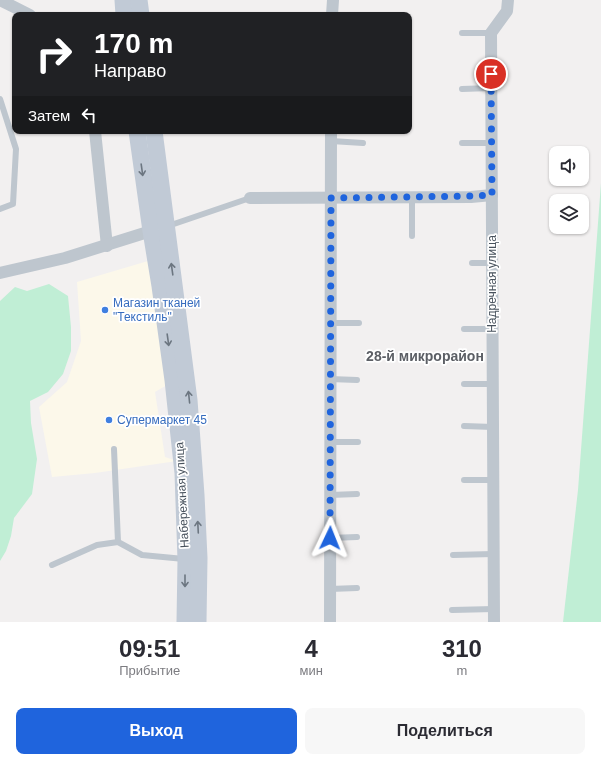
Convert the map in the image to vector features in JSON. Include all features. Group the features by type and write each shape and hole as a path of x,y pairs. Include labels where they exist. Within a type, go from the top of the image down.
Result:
{"main road":[{"path":"123,0 124,12"},
{"path":"140,0 141,12"},
{"name":"Набережная улица","path":"138,134 159,229 189,400 192,559 198,622"},
{"name":"Набережная улица","path":"154,134 159,229"},
{"name":"Набережная улица","path":"185,622 192,559"}],"street":[{"path":"0,0 24,12"},
{"path":"332,12 333,0"},
{"path":"491,33 507,11 508,0"},
{"name":"Надречная улица","path":"491,33 494,622"},
{"path":"95,134 107,246"},
{"path":"330,622 331,136"},
{"path":"250,198 492,195"},
{"path":"0,273 64,258 159,229"}],"lane":[{"path":"462,33 491,33"},
{"path":"462,89 491,88"},
{"path":"0,99 16,149 13,204 0,209"},
{"path":"331,136 363,143"},
{"path":"462,143 492,144"},
{"path":"412,197 412,236"},
{"path":"159,229 250,198"},
{"path":"472,263 492,263"},
{"path":"331,323 359,323"},
{"path":"464,329 493,329"},
{"path":"330,379 357,380"},
{"path":"464,384 493,384"},
{"path":"464,426 493,426"},
{"path":"330,442 358,442"},
{"path":"114,449 118,542"},
{"path":"464,480 493,480"},
{"path":"330,495 357,494"},
{"path":"330,538 357,537"},
{"path":"52,565 97,545 118,542 142,555 192,559"},
{"path":"453,555 493,554"},
{"path":"330,589 357,588"},
{"path":"452,610 494,610"}],"shaded area":[{"path":"148,261 167,385 155,392 165,457 177,461 95,473 52,477 39,407 67,382 81,341 77,282"}],"green space":[{"path":"601,183 601,622 563,622 578,490"},
{"path":"49,284 68,296 71,327 71,351 63,374 48,392 30,401 31,423 37,459 32,494 14,518 11,536 6,551 0,561 0,301 15,287 27,291"}],"place":[{"name":"Магазин тканей \"Текстиль\"","path":"105,310"},
{"name":"Супермаркет 45","path":"109,420"}],"district":[{"name":"28-й микрорайон","path":"425,356"}],"route":[{"path":"330,538 331,198 492,195 491,74"}]}
